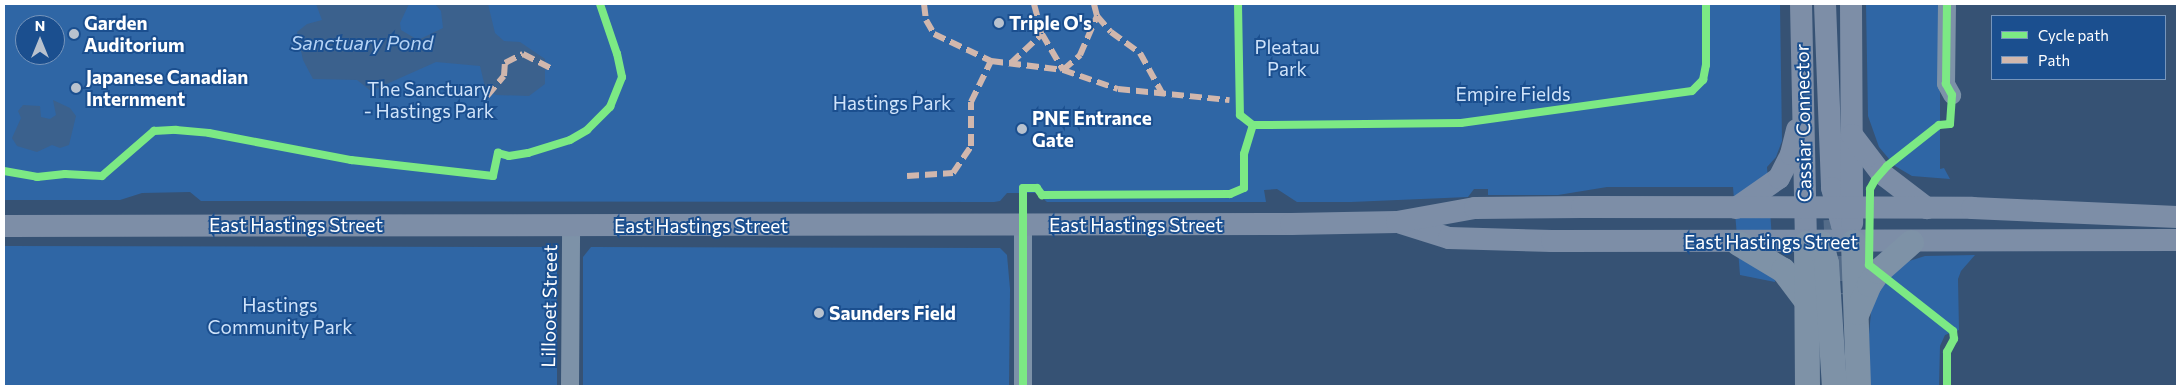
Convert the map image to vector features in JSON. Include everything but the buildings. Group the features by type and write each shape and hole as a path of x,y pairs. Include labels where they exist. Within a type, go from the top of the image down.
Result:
{"highway":[{"path":"1853,242 1858,386"},
{"path":"1855,317 1869,284 1878,271 1912,242"},
{"path":"1738,243 1783,270 1806,301"},
{"path":"1806,386 1806,301 1813,243"},
{"path":"1813,243 1826,271 1834,386"}],"main road":[{"name":"Cassiar Connector","path":"1801,4 1805,208"},
{"path":"1825,4 1828,132 1853,242"},
{"path":"1844,208 1852,135 1851,4"},
{"path":"1736,208 1779,178 1791,154 1802,110"},
{"path":"1852,135 1880,173 1927,208"},
{"name":"East Hastings Street","path":"4,226 1023,226 1397,222 1475,208 1927,208 2177,217"},
{"path":"1805,208 1816,224 1813,243"},
{"name":"East Hastings Street","path":"1397,222 1449,238 1738,243 2177,240"}],"street":[{"path":"1947,4 1946,84 1952,95"},
{"name":"Lillooet Street","path":"570,386 571,226"},
{"path":"1023,226 1023,386"}],"green space":[{"name":"Hastings Park","path":"4,4 1780,4 1782,141 1776,157 1767,167 1775,282 1740,275 1733,187 1607,187 1558,195 1488,195 1488,189 1474,189 1468,197 1351,202 1297,202 1277,189 1264,190 1266,202 1047,202 1037,193 1007,193 1000,201 994,202 201,201 190,192 142,193 120,200 4,200"},
{"path":"1866,4 1940,4 1940,169 1944,168 1950,179 1912,176 1895,166 1879,147 1868,116"},
{"name":"Hastings Community Park","path":"4,246 548,247 554,249 557,258 557,386 4,386"},
{"path":"591,247 1000,248 1007,255 1010,289 1009,386 583,386 583,257"},
{"path":"1975,255 1961,271 1958,279 1959,330 1945,335 1940,346 1939,386 1870,386 1869,334 1873,291 1903,263 1925,256"}],"water":[{"name":"Sanctuary Pond","path":"316,4 409,4 400,23 401,30 418,40 443,28 441,11 435,4 488,4 495,33 504,41 520,42 545,59 545,84 529,96 496,95 485,87 480,66 436,62 371,91 357,80 313,79 303,60 297,32 307,24 322,20"},
{"path":"53,100 70,108 76,116 69,145 60,148 52,145 37,152 17,146 12,138 21,118 18,111 23,105 40,106 41,117 50,119 56,115"}],"tunnel":[{"path":"1836,219 1840,294"}],"marked path":[{"path":"924,4 926,20 934,34 991,61 1063,70 1118,89 1229,100"},
{"path":"1034,4 1042,34 1063,70 1080,55 1097,16"},
{"path":"1094,4 1097,16 1111,32 1140,53 1162,93"},
{"path":"1011,63 1042,34"},
{"path":"487,96 504,76 505,63 523,54 551,68"},
{"path":"907,176 953,173 971,146 971,102 991,61"}],"cycle path":[{"path":"4,171 37,177 65,174 102,176 154,131 176,130 209,133 351,160 493,176 498,153 509,156 528,153 570,140 587,130 610,107 622,77 617,54 600,4"},
{"path":"1238,4 1240,115 1253,125 1461,123 1692,91 1703,80 1706,65 1706,4"},
{"path":"1947,4 1946,84 1952,95 1950,124 1939,125 1887,166 1875,180 1870,189 1869,265 1953,331 1954,339 1947,352 1947,386"},
{"path":"1023,386 1023,188 1037,188 1042,195 1230,194 1244,188 1244,154 1253,125"}],"place":[{"name":"Triple O's","path":"999,23"},
{"name":"Garden Auditorium","path":"74,34"},
{"name":"Japanese Canadian Internment","path":"76,88"},
{"name":"PNE Entrance Gate","path":"1022,129"},
{"name":"Saunders Field","path":"819,313"}],"park label":[{"name":"Pleatau Park","path":"1287,58"},
{"name":"Empire Fields","path":"1513,94"},
{"name":"The Sanctuary - Hastings Park","path":"429,100"}]}
